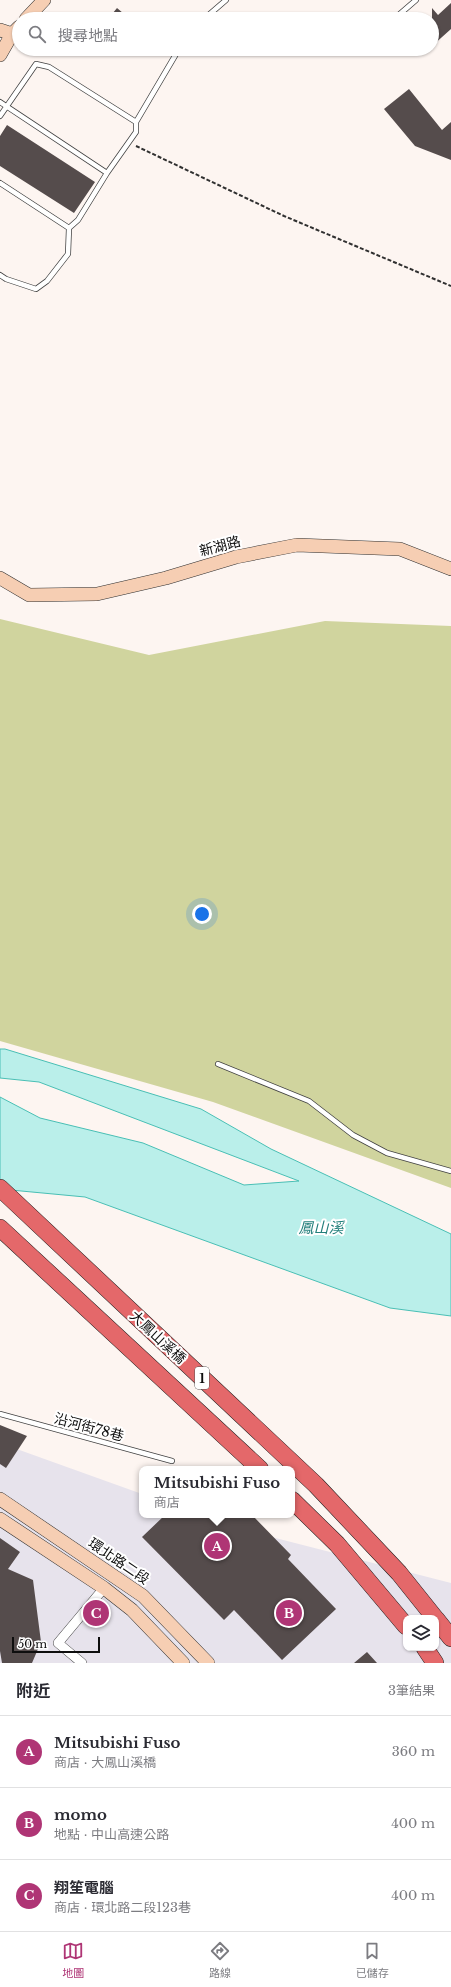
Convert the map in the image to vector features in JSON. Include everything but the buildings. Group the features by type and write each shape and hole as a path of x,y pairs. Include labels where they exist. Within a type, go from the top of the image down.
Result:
{"highway":[{"name":"大鳳山溪橋","path":"0,1188 316,1485 399,1573 432,1615"},
{"name":"大鳳山溪橋","path":"0,1228 257,1466"},
{"path":"295,1503 337,1544 403,1622"},
{"name":"1","path":"439,1624 451,1638"},
{"path":"426,1651 435,1663"}],"main road":[{"path":"33,12 44,0"},
{"path":"0,55 10,30"},
{"name":"新湖路","path":"0,578 29,595 97,594 166,578 236,557 297,545 400,549 451,569"},
{"name":"環北路二段","path":"0,1500 143,1596 208,1663"},
{"path":"0,1519 104,1588 132,1610 183,1663"}],"street":[{"path":"82,1663 58,1643 104,1588"}],"lane":[{"path":"212,12 226,0"},
{"path":"402,12 416,0"},
{"path":"0,275 6,279 36,289 47,281 68,254 69,228 78,220 106,173 136,132 136,122 175,56"},
{"path":"0,116 6,105 36,64 50,67 136,122"},
{"path":"0,102 106,173"},
{"path":"0,184 69,228"},
{"path":"218,1064 309,1101 353,1135 387,1153 451,1171"},
{"name":"沿河街78巷","path":"0,1414 172,1461"}],"path":[{"path":"129,142 284,216 451,286"}],"shaded area":[{"path":"0,1443 139,1493 139,1518 208,1518 236,1528 451,1583 451,1663 0,1663"}],"green space":[{"path":"0,619 149,655 325,621 451,626 451,1188 213,1102 0,1041"}],"water":[{"name":"鳳山溪","path":"0,1049 5,1049 201,1109 271,1149 451,1234 451,1316 390,1308 85,1197 0,1189 0,1097 40,1118 143,1143 244,1185 299,1181 39,1082 0,1078"}],"place":[{"name":"Mitsubishi Fuso","path":"217,1546"},
{"name":"翔笙電腦","path":"96,1613"},
{"name":"momo","path":"289,1613"}]}
